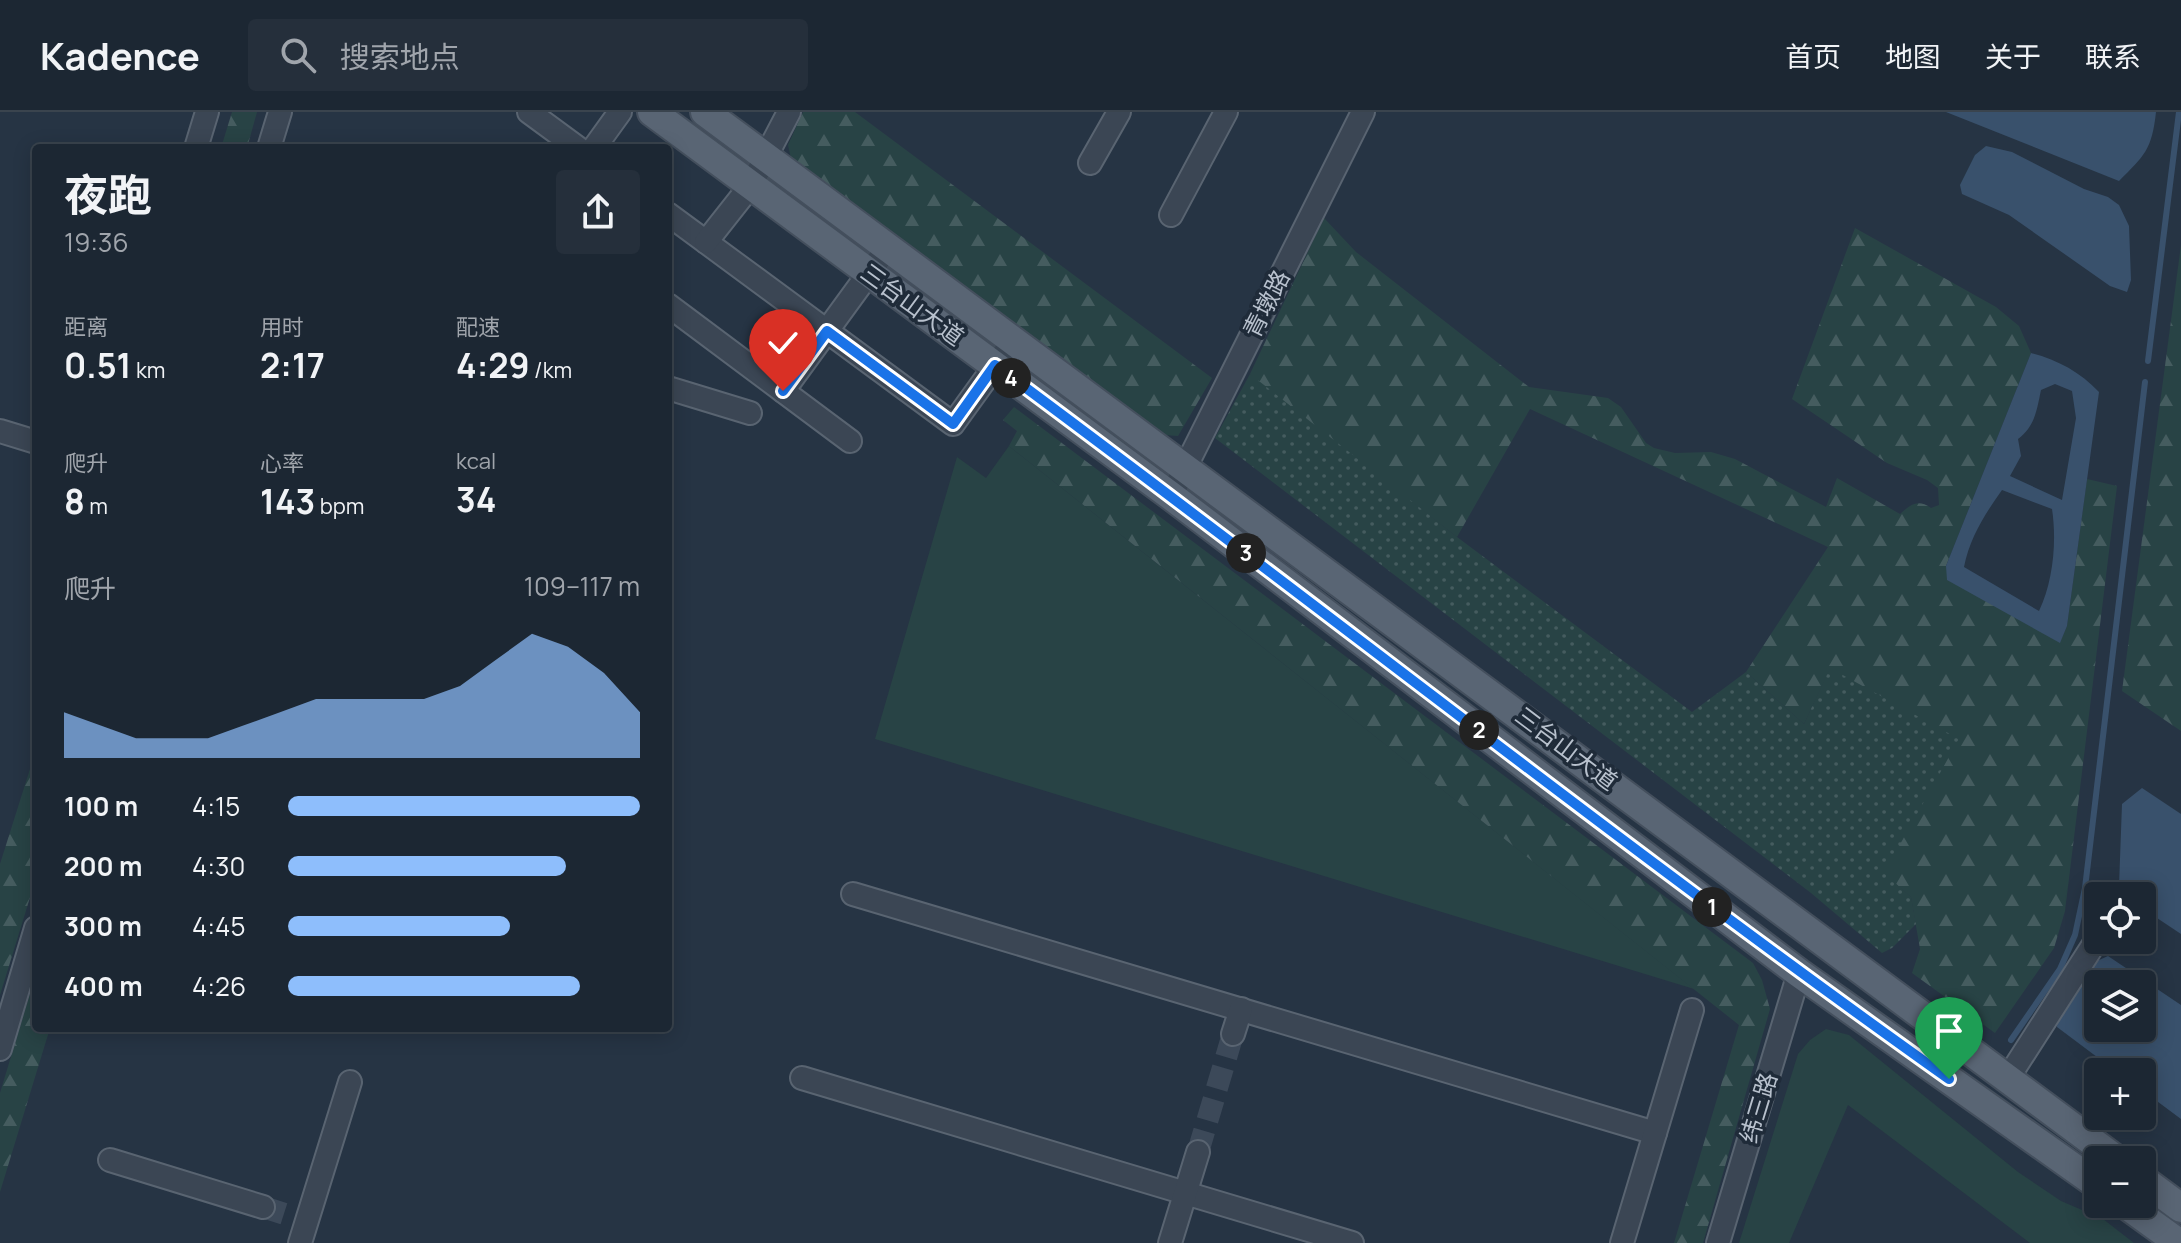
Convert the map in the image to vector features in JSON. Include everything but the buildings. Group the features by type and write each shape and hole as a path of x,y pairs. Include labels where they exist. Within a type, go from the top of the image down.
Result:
{"main road":[{"name":"三台山大道","path":"652,112 1171,496 1799,973 2084,1175"},
{"name":"三台山大道","path":"705,112 2098,1146"},
{"path":"2156,1189 2181,1208"},
{"path":"2144,1218 2179,1243"}],"street":[{"path":"197,144 207,112"},
{"path":"270,144 280,112"},
{"path":"529,112 573,144"},
{"path":"597,144 620,112"},
{"path":"706,242 751,185 789,112"},
{"path":"1090,163 1119,112"},
{"path":"1171,215 1226,112"},
{"name":"青墩路","path":"1171,496 1363,112"},
{"path":"672,217 953,424 1013,341"},
{"path":"783,391 888,247"},
{"path":"672,308 850,441"},
{"path":"672,389 750,413"},
{"path":"0,431 32,441"},
{"path":"853,894 1655,1133"},
{"path":"0,1049 32,941"},
{"path":"2008,1078 2088,954"},
{"name":"纬三路","path":"1718,1243 1799,973"},
{"path":"1233,1034 1241,1009"},
{"path":"1622,1243 1692,1010"},
{"path":"802,1078 1352,1243"},
{"path":"300,1243 297,1218 350,1082"},
{"path":"1170,1243 1198,1152"},
{"path":"110,1160 263,1207"}],"green space":[{"path":"232,112 257,112 248,144 222,144"},
{"path":"803,112 855,112 1212,378 1178,436 1165,435 792,163 788,145"},
{"path":"1324,218 1356,252 1529,387 1608,398 1621,407 1646,443 1654,448 1675,453 1711,452 1735,459 1826,507 1837,478 1900,514 1915,504 1931,508 1939,505 1938,488 1927,480 1887,463 1792,399 1855,228 1996,307 2019,326 2031,353 1946,566 2060,642 2067,626 2087,479 2117,486 2065,911 2054,948 1995,1033 1912,973 1920,949 1911,897 1884,874 1830,669 1804,724 1746,672 1828,547 1530,409 1457,537 1250,374"},
{"path":"2181,245 2181,731 2122,691"},
{"path":"1250,374 1457,537 1692,712 1746,672 1804,724 1830,668 1959,739 1884,873 1911,897 1916,924 1892,948 1882,953 1811,893 1215,438"},
{"path":"1014,407 1753,963 1762,980 1770,1009 1703,1243 1674,1243 1739,1025 1009,446 1017,431 1003,420"},
{"path":"1009,446 1694,989 875,739 957,457 986,478"},
{"path":"32,763 32,891 0,995 0,864"},
{"path":"32,987 32,1032 49,1032 0,1192 0,1093"},
{"path":"1826,1029 1849,1035 2018,1172 2061,1201 2084,1211 2084,1218 2103,1219 2134,1243 2030,1243 1848,1105 1789,1243 1739,1243 1798,1054 1810,1040"}],"water":[{"path":"1946,112 2156,112 2149,144 2119,181"},
{"path":"1986,146 2012,152 2119,205 2129,226 2131,280 2127,292 2110,286 2009,215 1962,194 1960,185 1975,155"},
{"path":"2031,353 2076,373 2099,392 2067,626 2060,643 1947,580 1946,566","holes":["2055,384 2072,391 2076,418 2062,500 2010,476 2021,456 2018,439 2032,423 2041,390","2002,490 2052,509 2053,562 2039,611 1964,567 1979,526"]},
{"path":"2142,788 2181,814 2181,934 2156,917 2156,882 2119,882 2122,804"},
{"path":"2108,956 2129,970 2085,970 2088,965"},
{"path":"2084,971 2084,1042 2156,1042 2156,988 2181,1005 2181,1119 2156,1100 2156,1058 2098,1058 2057,1027 2058,1008"}],"waterway":[{"path":"2148,361 2179,112"},
{"path":"2011,1040 2060,969 2075,935 2085,888 2145,382"}],"tunnel":[{"path":"1198,1152 1233,1034"},
{"path":"263,1207 288,1215"}],"route":[{"path":"783,391 827,331 953,424 995,365 1799,973 1949,1079"}]}
